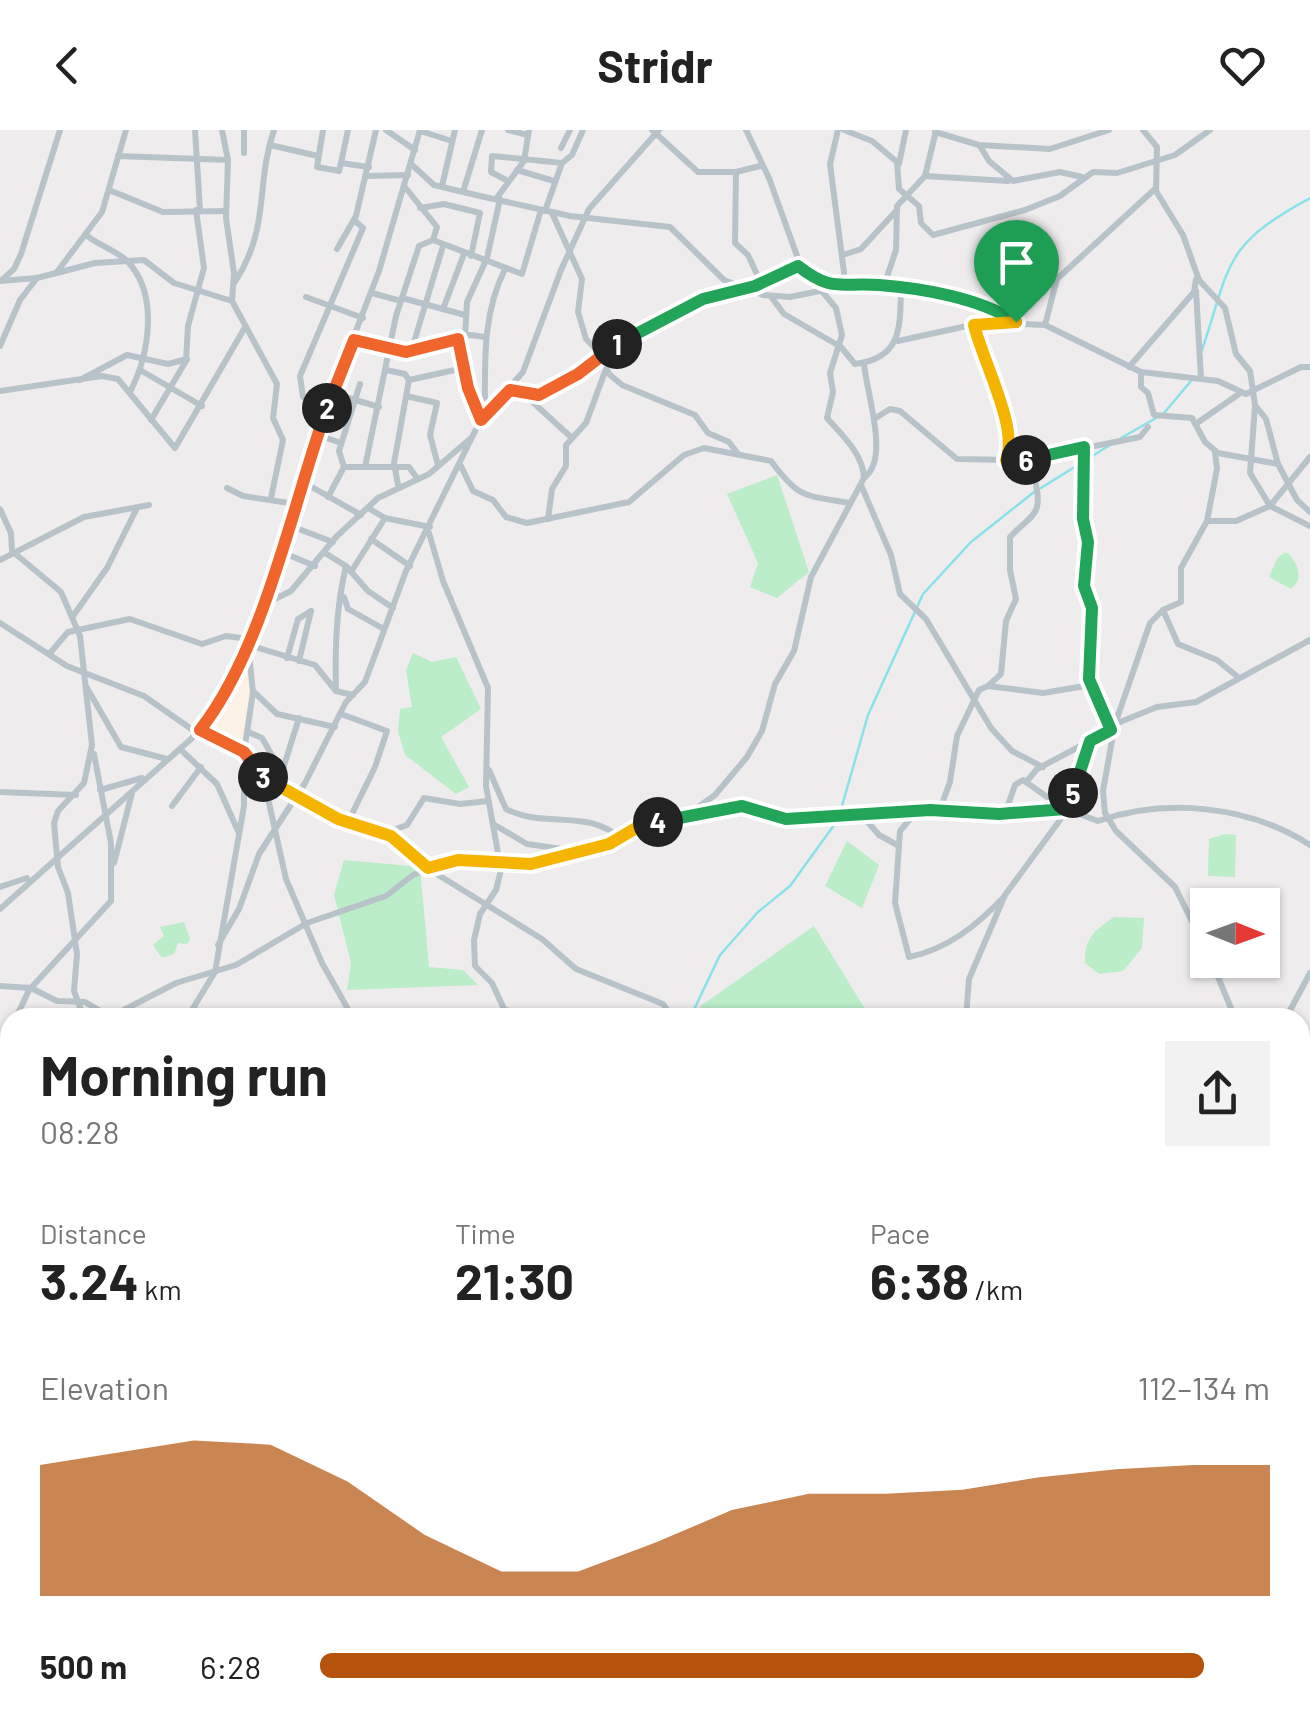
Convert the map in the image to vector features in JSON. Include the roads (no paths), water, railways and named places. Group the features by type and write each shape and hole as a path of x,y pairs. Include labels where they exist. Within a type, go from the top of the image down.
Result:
{"street":[{"path":"1,280 21,254 60,130"},
{"path":"56,273 102,212 126,130"},
{"path":"151,421 173,390 187,359 188,321 204,268 195,130"},
{"path":"222,130 228,160 226,211 234,283 232,301 277,384 273,418 283,440 271,498"},
{"path":"244,130 244,153"},
{"path":"234,283 248,260 261,220 274,130"},
{"path":"323,130 318,168 339,171 348,130"},
{"path":"336,249 354,220 376,130"},
{"path":"386,130 414,150"},
{"path":"442,186 455,130"},
{"path":"463,192 482,130"},
{"path":"483,417 464,368 462,337 498,199 524,161 528,133 508,130"},
{"path":"562,148 570,130"},
{"path":"433,240 505,269 524,272 554,182 583,130"},
{"path":"746,130 769,178 802,268 836,308 841,347 849,361 864,363 886,355 898,341 901,288"},
{"path":"846,288 830,164 841,130 872,141 899,165"},
{"path":"906,130 898,184 920,208 921,223 934,235 1026,210 1060,196 1093,172 1117,173 1175,154 1210,130"},
{"path":"843,255 860,249 910,197 925,176 936,131 979,145 1050,149 1109,130"},
{"path":"1143,130 1154,140 1159,159 1156,188 1184,234 1195,270 1201,378"},
{"path":"0,909 32,876 180,749 215,710 248,642 327,407 372,293 420,131 452,141"},
{"path":"218,945 276,826 341,714 366,682 410,566 471,438 483,417 523,372 536,332 586,217 600,194 656,131 698,172 736,172 760,166"},
{"path":"270,145 318,156"},
{"path":"979,145 989,161 1013,180"},
{"path":"118,156 198,162 228,160"},
{"path":"508,182 491,172 492,156 562,163"},
{"path":"341,163 368,172 408,175"},
{"path":"410,164 442,186 463,192 546,211 670,227 717,275 739,288 771,297 821,291"},
{"path":"517,170 554,182"},
{"path":"736,172 736,243 748,256 761,283"},
{"path":"925,176 1013,180 1060,172 1082,177"},
{"path":"405,188 436,224 433,240"},
{"path":"1044,325 1057,279 1156,188"},
{"path":"109,190 163,212 226,211"},
{"path":"420,208 438,204 479,212 478,238 443,309"},
{"path":"884,286 897,244 897,210"},
{"path":"546,211 572,251 574,267 582,279 580,321 586,339 602,355 606,370 622,385 695,414 708,433 729,442 738,454"},
{"path":"327,407 305,400 300,384 328,306 363,228 354,220"},
{"path":"86,235 126,260 141,282 148,310 145,357 130,393"},
{"path":"365,467 401,299 419,246 433,240"},
{"path":"411,352 443,246"},
{"path":"1,280 37,278 126,260 152,262 174,283 232,301"},
{"path":"526,396 539,395 568,380 646,325 794,267 802,268"},
{"path":"483,417 486,337 493,296 505,269"},
{"path":"1195,270 1224,308 1236,354 1250,371 1255,405 1250,473 1270,506 1310,526"},
{"path":"0,346 20,300 37,278"},
{"path":"812,278 846,288 901,288 983,306 1016,322"},
{"path":"1129,367 1196,290"},
{"path":"372,293 465,315"},
{"path":"306,297 362,318"},
{"path":"771,297 784,314 841,347"},
{"path":"898,341 974,325 1044,325 1141,372 1201,378 1239,394 1253,393 1301,367 1310,367"},
{"path":"974,325 996,397 1010,426 1010,461"},
{"path":"0,391 111,377 130,393 175,448 244,328"},
{"path":"354,340 388,351 411,352 462,337 486,337"},
{"path":"841,347 830,373 834,392 827,418 846,437 862,464 863,482 891,555 900,594 926,619 975,696 986,722 1010,748 1043,766"},
{"path":"79,380 123,356 168,364 187,359"},
{"path":"687,816 716,795 748,757 762,731 775,684 794,651 812,576 850,503 875,466 874,419 864,363"},
{"path":"409,380 464,368"},
{"path":"140,370 202,406"},
{"path":"386,370 402,372 409,380"},
{"path":"548,519 552,489 566,466 566,445 586,423 606,370"},
{"path":"1141,372 1141,387 1148,393 1153,414 1186,416 1197,423 1214,450 1217,469 1206,521 1182,564 1181,602 1163,610 1150,623 1113,727 1114,748 1102,797 1116,831 1168,877 1190,920"},
{"path":"398,485 395,468 409,380"},
{"path":"344,468 339,456 341,444 360,384"},
{"path":"510,390 526,396 572,438"},
{"path":"332,393 379,408"},
{"path":"1197,423 1239,394"},
{"path":"406,396 437,403 430,435 438,465"},
{"path":"1255,405 1266,419 1278,464 1310,512"},
{"path":"874,419 896,409 917,421 958,458 1010,461 1140,437 1148,427"},
{"path":"318,435 341,444"},
{"path":"260,606 285,596 368,508 398,485 438,465 471,438"},
{"path":"1084,447 1083,519 1088,542 1084,586 1092,608 1091,685 1113,727"},
{"path":"461,465 473,491 493,500 506,517 527,523 629,502 684,455 704,448 771,462 781,480 797,492 850,503"},
{"path":"1214,450 1278,464"},
{"path":"1206,521 1236,520 1270,506 1310,458"},
{"path":"939,810 950,782 957,736 975,696 1001,674 1006,620 1016,599 1010,570 1010,537 1032,522 1038,503 1031,473 1010,461"},
{"path":"344,468 413,468 416,478"},
{"path":"328,496 344,468"},
{"path":"303,482 361,515"},
{"path":"227,488 244,496 296,504"},
{"path":"0,560 84,517 150,504"},
{"path":"72,618 107,568 137,508"},
{"path":"368,508 385,518 429,529"},
{"path":"0,509 11,533 12,551 61,592 78,628 113,869"},
{"path":"336,690 334,624 348,569 385,518"},
{"path":"288,525 333,542"},
{"path":"429,529 443,581 488,688 488,800 499,863 496,890 486,904 474,940 475,966 492,983 504,1008"},
{"path":"371,539 410,566"},
{"path":"280,550 315,566"},
{"path":"325,554 348,569 368,592 394,608"},
{"path":"344,596 348,609 384,629"},
{"path":"287,658 298,619 309,610 300,661"},
{"path":"1163,610 1178,644 1217,660 1239,677"},
{"path":"50,653 61,636 78,628 130,619 202,644 229,636 248,642 318,667 336,690 354,695"},
{"path":"0,623 82,672 144,696 198,732 244,753 260,775 276,826 286,878 322,963 348,1008"},
{"path":"0,633 13,632"},
{"path":"1005,812 1015,785 1027,781 1043,766 1157,707 1196,702 1310,640"},
{"path":"194,1008 214,972 244,806 244,753 253,692 248,642"},
{"path":"82,672 114,741 131,753 168,759"},
{"path":"988,686 1043,693 1091,685"},
{"path":"253,692 271,711 335,727"},
{"path":"341,714 387,731 376,766 348,822"},
{"path":"282,772 299,718"},
{"path":"248,732 262,738 294,795"},
{"path":"967,1008 969,979 1006,895 1064,808 1090,741"},
{"path":"81,1008 74,991 77,954 68,893 56,855 56,816 84,783 92,745"},
{"path":"180,749 217,784 238,832"},
{"path":"487,764 506,809 542,820 600,822 621,838"},
{"path":"172,806 200,767"},
{"path":"260,775 348,822 384,833 428,868 542,940 576,969 666,1008"},
{"path":"100,790 148,776"},
{"path":"1027,781 1090,821 1128,810 1201,806 1285,829 1310,845"},
{"path":"21,1008 31,988 73,939 108,909 113,869 133,789"},
{"path":"0,792 76,795"},
{"path":"384,833 407,824 424,798 460,804 488,800"},
{"path":"132,1008 167,987 242,962 306,923 386,896 428,868 458,860 531,864 621,838 643,824 742,806 786,819 1064,808"},
{"path":"916,812 902,828 896,903 909,958 939,950 972,928 1006,895"},
{"path":"860,814 879,835 900,846"},
{"path":"492,823 527,844 572,850"},
{"path":"0,887 32,876"},
{"path":"1291,1008 1310,972"},
{"path":"1218,978 1231,1008"},
{"path":"0,986 31,988 57,1001 79,1001 94,1008"}],"waterway":[{"path":"1202,350 1234,260 1260,230 1310,198"},
{"path":"1164,413 1191,381"},
{"path":"1121,438 1158,417"},
{"path":"1041,488 1110,445"},
{"path":"840,813 868,715 923,594 971,542 1034,492"},
{"path":"695,1008 720,955 758,912 790,886 837,821"}]}
